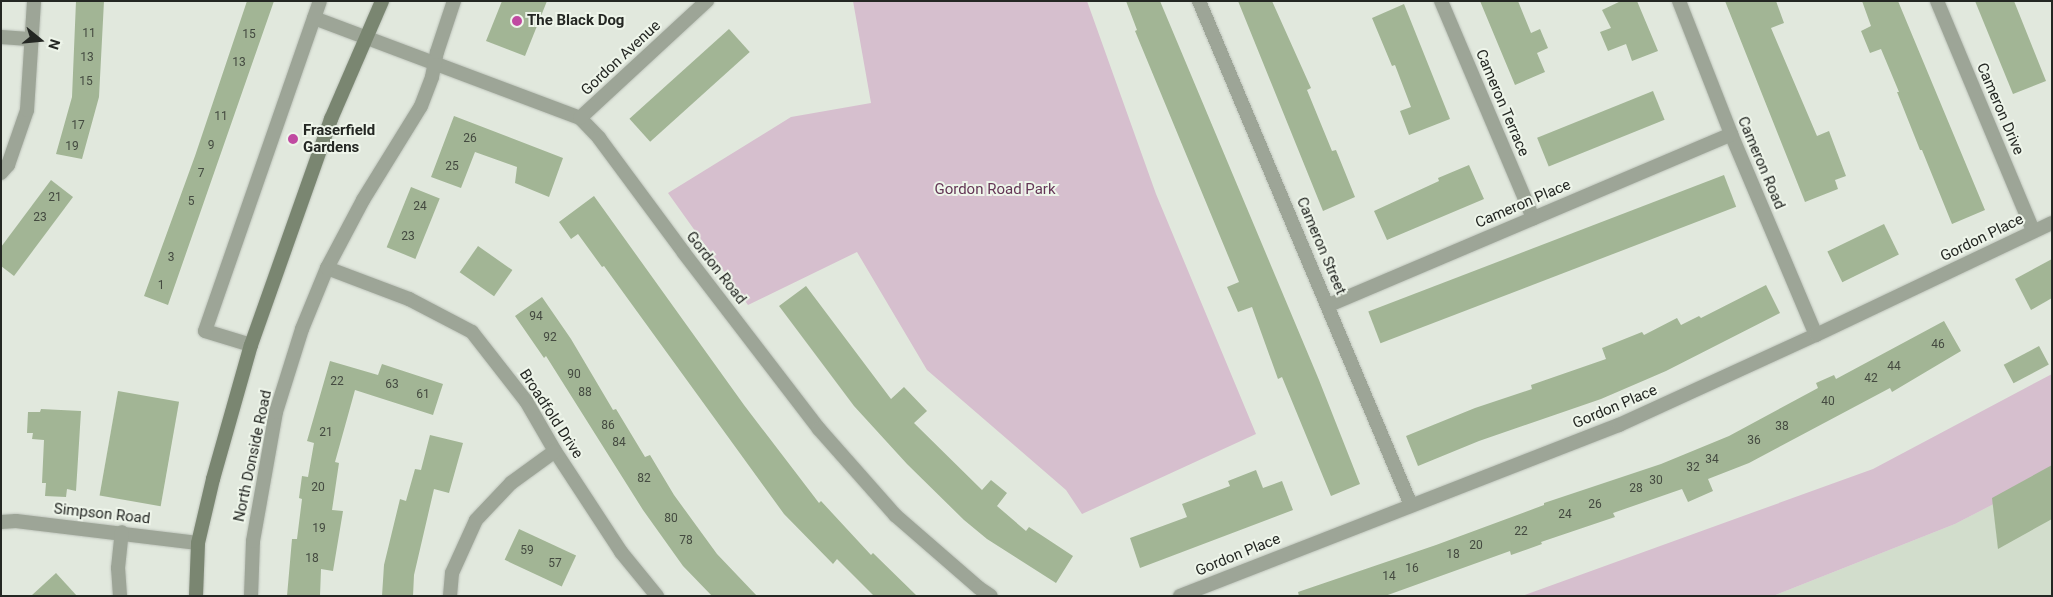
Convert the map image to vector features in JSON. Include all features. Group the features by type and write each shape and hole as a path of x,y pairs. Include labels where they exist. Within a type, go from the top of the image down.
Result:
{"main road":[{"name":"North Donside Road","path":"196,596 198,542 213,479 251,345 331,120 382,1"}],"street":[{"path":"1,173 8,165 27,110 34,1"},
{"path":"251,345 205,331 320,1"},
{"name":"North Donside Road","path":"251,596 253,541 276,412 302,329 327,268 363,200 421,106 454,1"},
{"name":"Gordon Avenue","path":"580,118 707,1"},
{"name":"Cameron Street","path":"1200,1 1411,505"},
{"name":"Cameron Terrace","path":"1441,1 1533,218"},
{"name":"Cameron Road","path":"1679,1 1731,134 1816,335"},
{"name":"Cameron Drive","path":"1937,1 2033,230"},
{"path":"314,18 366,38"},
{"path":"1,37 32,39"},
{"name":"Gordon Road","path":"366,38 580,118 600,138 684,253 819,429 895,516 979,588 991,596"},
{"name":"Cameron Place","path":"1328,305 1731,134"},
{"name":"Gordon Place","path":"1180,596 1619,425 1816,335 2033,230 2052,223"},
{"name":"Broadfold Drive","path":"327,268 410,299 472,332 526,401 555,451 621,552 657,596"},
{"path":"450,596 452,573 476,520 511,482 555,451"},
{"name":"Simpson Road","path":"1,522 16,521 198,542"},
{"path":"120,596 118,568 122,532"}],"shaded area":[{"path":"2052,474 2052,596 1773,596 1955,524"}],"green space":[{"name":"Gordon Road Park","path":"853,1 1087,1 1156,194 1256,434 1082,514 1066,490 927,370 857,252 748,305 668,193 791,117 871,103"},
{"path":"2052,374 2052,474 1955,524 1773,596 1522,596 1873,469"}],"building":[{"path":"76,1 104,1 99,97 82,159 56,154 72,97"},
{"path":"247,1 274,1 168,305 144,296 195,156"},
{"name":"The Black Dog","path":"502,1 547,1 525,56 486,41"},
{"path":"1126,1 1160,1 1319,380 1360,484 1331,496 1282,377 1278,379 1252,307 1238,312 1227,287 1239,282 1135,31 1137,30"},
{"path":"1238,1 1272,1 1311,88 1307,90 1332,151 1336,150 1355,197 1323,211"},
{"path":"1480,1 1518,1 1531,33 1540,29 1548,48 1537,53 1545,72 1515,85"},
{"path":"1621,1 1637,1 1658,51 1632,61 1626,44 1608,51 1600,32 1611,28 1602,10"},
{"path":"1725,1 1776,1 1784,23 1771,28 1817,136 1829,131 1846,176 1835,180 1838,189 1805,202"},
{"path":"1862,1 1898,1 1985,210 1952,224 1922,150 1920,150 1881,49 1870,53 1861,31 1871,26"},
{"path":"1975,1 2014,1 2046,81 2013,94"},
{"path":"1404,4 1450,119 1409,135 1400,111 1411,107 1395,65 1392,66 1372,18"},
{"path":"729,29 750,52 650,142 629,119"},
{"path":"1653,91 1665,120 1549,167 1537,138"},
{"path":"454,116 563,158 549,197 515,183 517,167 475,152 461,188 431,177"},
{"path":"1469,165 1484,199 1387,240 1374,211 1439,181 1438,178"},
{"path":"1724,175 1736,207 1380,343 1368,312"},
{"path":"51,180 73,197 14,276 1,266 1,247"},
{"path":"411,187 440,199 415,259 387,247"},
{"path":"594,196 744,405 819,503 821,501 871,555 873,553 917,596 874,596 837,559 833,564 784,514 604,266 602,267 578,234 571,239 559,222"},
{"path":"1884,224 1899,255 1842,282 1827,252"},
{"path":"478,246 512,270 494,296 460,272"},
{"path":"2052,259 2052,298 2031,310 2015,279"},
{"path":"1766,285 1780,313 1666,371 1601,399 1479,441 1418,466 1406,436 1475,408 1532,389 1531,385 1606,359 1602,348 1642,332 1644,335 1677,318 1681,325 1699,316 1701,318"},
{"path":"806,286 891,399 904,387 927,411 914,423 982,490 991,480 1007,493 997,506 1026,531 1029,527 1073,556 1056,583 987,539 964,520 907,464 854,406 779,306"},
{"path":"542,297 571,339 613,410 616,409 645,457 650,455 674,495 717,554 757,596 712,596 683,566 643,510 546,356 544,358 515,316"},
{"path":"1944,321 1961,351 1892,392 1890,388 1749,463 1708,479 1713,491 1688,502 1682,489 1613,513 1615,517 1541,542 1542,544 1511,555 1510,551 1385,596 1299,596 1298,592 1436,545 1544,505 1544,503 1661,464 1729,436 1818,388 1816,383 1834,375 1836,379"},
{"path":"2039,346 2049,365 2014,383 2004,365"},
{"path":"330,361 378,375 382,364 443,384 433,415 355,390 335,462 339,463 332,510 343,511 333,571 321,569 320,596 287,596 292,539 297,539 302,499 299,498 302,476 308,477 314,443 307,441"},
{"path":"118,391 179,402 161,506 100,495"},
{"path":"41,409 81,411 76,491 67,489 66,497 45,496 46,483 42,483 44,440 32,439 33,433 27,433 28,412 40,412"},
{"path":"430,435 463,443 449,493 434,489 414,575 413,596 382,596 384,565 400,499 406,501 415,469 421,470"},
{"path":"2052,465 2052,519 1998,549 1992,498"},
{"path":"1256,470 1263,488 1282,481 1293,510 1140,568 1130,538 1187,517 1182,504 1230,486 1228,481"},
{"path":"519,529 576,556 562,586 505,560"},
{"path":"56,573 77,596 31,596"}],"place":[{"name":"The Black Dog","path":"517,21"},
{"name":"Fraserfield Gardens","path":"293,139"}]}
